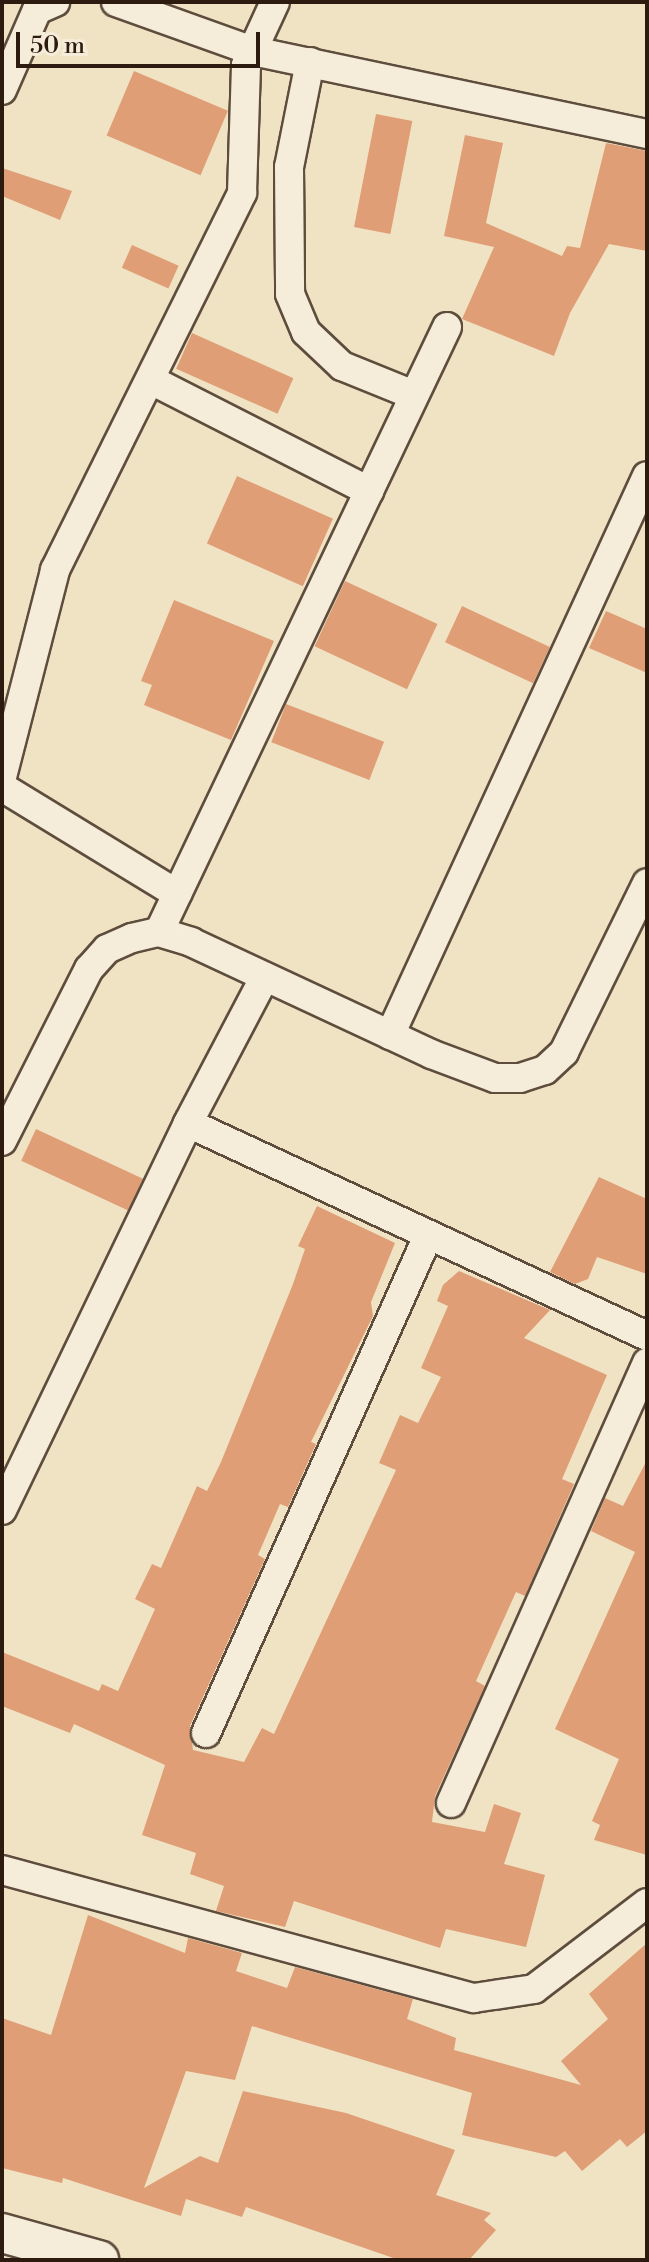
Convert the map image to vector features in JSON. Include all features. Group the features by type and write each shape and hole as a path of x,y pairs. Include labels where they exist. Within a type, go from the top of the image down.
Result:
{"main road":[{"path":"2,2233 99,2260"}],"street":[{"path":"2,90 37,10 55,2"},
{"path":"116,2 253,51 647,134"},
{"path":"2,777 55,570 242,193 242,89 253,51 275,2"},
{"path":"310,62 289,167 290,294 306,332 342,366 411,394"},
{"path":"159,932 369,491 411,394 447,327"},
{"path":"151,380 369,491"},
{"path":"390,1035 647,476"},
{"path":"2,787 177,894"},
{"path":"2,1141 89,969 107,949 159,932 390,1035 495,1078 545,1070 564,1052 647,883"},
{"path":"2,1510 188,1123 264,978"},
{"path":"188,1123 427,1238 647,1336"},
{"path":"206,1733 427,1238"},
{"path":"451,1803 647,1363"},
{"path":"2,1870 474,1998 534,1989 647,1903"}],"building":[{"path":"134,71 228,111 201,175 107,135"},
{"path":"376,114 412,121 390,234 354,227"},
{"path":"465,135 503,143 486,223 562,256 567,246 580,248 606,143 647,151 647,251 609,244 570,313 554,356 462,319 494,247 444,236"},
{"path":"2,168 72,191 60,220 2,196"},
{"path":"132,245 179,266 168,289 122,268"},
{"path":"192,333 293,378 278,414 176,369"},
{"path":"237,476 333,519 303,586 207,544"},
{"path":"345,581 437,624 407,689 315,646"},
{"path":"174,600 274,641 231,740 144,705 152,685 141,681"},
{"path":"462,606 550,647 533,683 445,642"},
{"path":"606,611 647,629 647,673 589,648"},
{"path":"286,704 384,742 369,780 271,742"},
{"path":"36,1129 143,1179 128,1211 21,1161"},
{"path":"599,1177 647,1199 647,1274 597,1257 588,1279 575,1284 550,1272"},
{"path":"317,1206 395,1243 371,1302 373,1316 311,1442 316,1444 288,1507 280,1504 258,1555 265,1559 190,1726 193,1750 244,1762 262,1728 274,1734 396,1470 379,1463 400,1415 418,1423 441,1377 421,1368 448,1306 437,1301 443,1285 459,1271 550,1310 524,1338 607,1375 562,1479 574,1484 525,1596 516,1592 476,1681 485,1686 435,1796 432,1822 485,1832 494,1804 521,1813 504,1864 545,1875 526,1947 446,1929 440,1948 294,1901 285,1927 216,1911 224,1886 190,1874 196,1853 142,1835 165,1765 74,1724 70,1733 2,1706 2,1652 99,1691 102,1684 118,1691 155,1609 135,1599 152,1564 161,1568 197,1486 207,1491 221,1462 293,1284 305,1249 298,1246"},
{"path":"647,1460 647,1855 594,1840 600,1825 592,1821 619,1759 555,1729 635,1552 591,1531 605,1498 623,1506"},
{"path":"88,1915 185,1953 188,1938 242,1953 236,1971 287,1988 295,1967 413,1999 407,2019 456,2038 454,2050 581,2085 561,2061 608,2019 589,1994 647,1943 647,2131 627,2147 620,2139 582,2171 565,2151 556,2157 462,2135 472,2093 252,2026 235,2080 186,2071 144,2188 200,2156 218,2163 243,2091 346,2113 455,2150 436,2195 491,2213 484,2220 496,2230 469,2260 399,2260 246,2207 242,2217 186,2199 181,2216 63,2178 62,2183 2,2168 2,2018 51,2035"}]}
